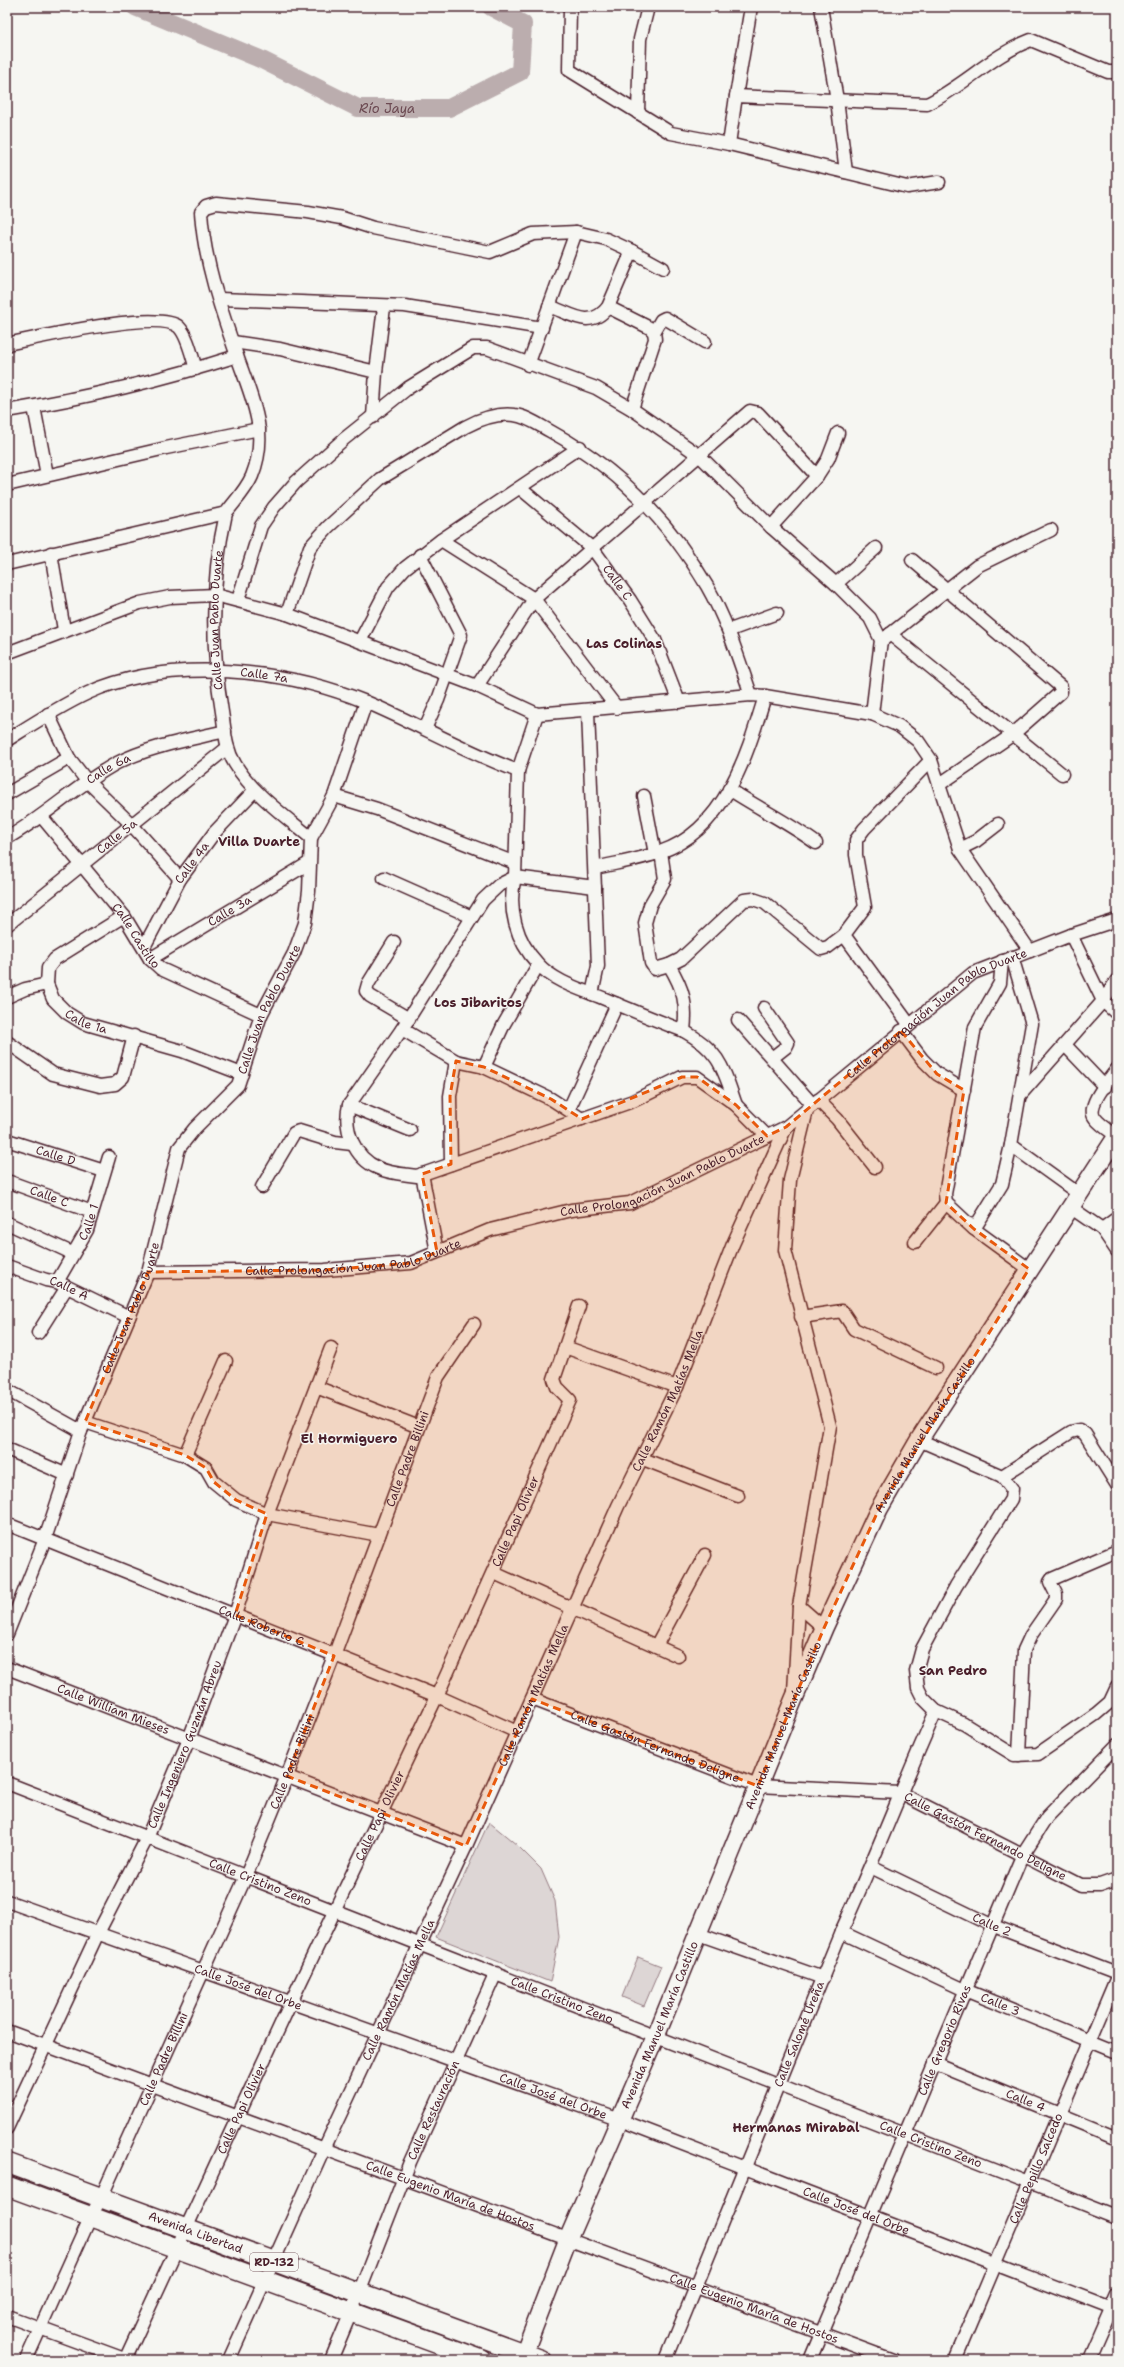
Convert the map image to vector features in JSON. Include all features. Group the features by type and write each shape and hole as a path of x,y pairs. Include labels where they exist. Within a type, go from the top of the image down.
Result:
{"main road":[{"name":"Avenida Libertad","path":"7,2163 359,2293 523,2357 542,2360"},
{"name":"Avenida Libertad","path":"7,2186 178,2247 482,2360"}],"street":[{"path":"570,7 569,70 671,133 729,144 907,187 939,182"},
{"path":"638,113 640,39 648,7"},
{"path":"729,144 751,7"},
{"path":"821,7 837,100 846,172"},
{"path":"736,96 927,104 948,94 1010,48 1031,40 1108,72 1117,72"},
{"path":"7,564 226,513 252,477 259,449 259,430 256,405 237,356 234,342 207,259 201,212 206,206 216,203 308,212 342,218 373,228 490,252 533,234 576,232 606,239 663,268"},
{"path":"528,365 576,232"},
{"path":"549,306 587,320 594,319 608,307 632,251"},
{"path":"220,299 384,307 405,306 542,328"},
{"path":"373,417 376,372 384,307"},
{"path":"608,307 650,328 654,332 655,339 632,409"},
{"path":"654,332 661,320 665,318 670,319 705,342"},
{"path":"7,344 135,321 168,323 175,325 183,332 196,369"},
{"path":"234,342 280,349 376,372"},
{"path":"238,600 261,526 274,507 321,459 408,388 473,348 487,348 528,365 596,388 632,409 700,456 771,527 836,584 870,618 886,637 950,681 1012,735 1062,774"},
{"path":"7,411 78,398 196,369 237,356"},
{"path":"34,407 47,475"},
{"path":"477,686 534,599 750,411 758,413 817,476"},
{"path":"288,614 310,547 353,502 380,479 435,443 478,420 497,415 515,414 580,448 646,503 695,568 730,630 751,695"},
{"path":"7,485 47,475 259,430"},
{"path":"771,527 817,476 828,459 838,433"},
{"path":"360,641 388,587 420,555 521,489 580,448"},
{"name":"Calle C","path":"521,489 593,549 630,600 655,640 679,702"},
{"name":"Calle Juan Pablo Duarte","path":"7,1634 45,1539 83,1427 148,1272 180,1148 195,1128 238,1085 261,1015 294,953 305,923 309,891 311,838 256,790 235,764 227,748 216,672 214,595 216,566 226,513"},
{"path":"872,714 886,637 948,591 977,566 1051,530"},
{"path":"441,540 534,599 617,708"},
{"path":"836,584 876,548"},
{"path":"52,553 64,630"},
{"path":"420,555 460,630 460,641 446,674 438,700 425,729"},
{"path":"912,560 1060,687 1061,692 1054,700 1012,735 940,784"},
{"path":"7,653 64,630 140,603 170,597 214,595 288,614 477,686 537,714 588,711 751,695 872,714 899,726 918,741 931,760 960,849 1030,950"},
{"path":"730,630 777,613"},
{"name":"Calle 7a","path":"7,740 48,714 89,692 122,681 158,674 216,672 297,680 366,702 425,729 481,758 518,771"},
{"path":"595,868 658,853 689,837 708,822 729,789 751,742 765,696"},
{"path":"311,838 334,796 366,702"},
{"path":"588,711 598,966 592,994"},
{"path":"48,714 69,758 87,780 131,824 180,879"},
{"path":"537,714 518,771 515,877 511,893 516,928 523,946 538,965 563,982 684,1031 702,1041 714,1052 723,1069 736,1105"},
{"name":"Calle 6a","path":"7,838 41,816 87,780 118,762 149,750 225,731"},
{"name":"Calle 5a","path":"8,921 227,748"},
{"path":"7,794 69,758"},
{"path":"644,796 665,879 650,905 645,923 652,967 659,968 669,965 681,958 744,900 753,898 765,903 821,949 828,947 844,935 865,906 856,855 856,840 864,829 931,760"},
{"path":"729,789 772,816 789,823 816,843"},
{"name":"Calle 4a","path":"144,947 180,879 214,833 256,790"},
{"path":"334,796 378,809 515,863"},
{"name":"Calle Castillo","path":"41,816 124,916 150,959 161,969 261,1015"},
{"path":"960,849 976,841 998,824"},
{"name":"Calle 3a","path":"150,959 310,863"},
{"path":"595,887 515,877 499,885 484,900 402,1029 349,1106 346,1117 352,1144 376,1168 392,1173 417,1176 632,1101 682,1078 696,1077 736,1105 767,1136"},
{"path":"384,878 472,917"},
{"path":"7,996 25,989 47,984 48,968 55,958 124,916"},
{"name":"Calle Prolongación Juan Pablo Duarte","path":"148,1272 325,1270 411,1263 497,1228 571,1210 630,1203 786,1127 905,1027 973,973 1071,934 1117,920"},
{"path":"1071,934 1103,1001 1117,1014"},
{"path":"844,935 905,1027 922,1060 937,1074 964,1090"},
{"path":"394,942 368,984 366,990 370,996 409,1018"},
{"path":"1007,959 1000,983 975,1027 945,1194 946,1202 974,1229 1029,1269"},
{"path":"974,1229 1002,1184 1022,1094 1032,1024 1007,959"},
{"path":"484,1067 504,1024 538,965"},
{"path":"669,965 680,983 687,1008 684,1031"},
{"path":"1022,1094 1103,1001 1117,980"},
{"name":"Calle 1a","path":"47,984 53,999 67,1013 83,1023 134,1036 182,1051 242,1074"},
{"path":"569,1109 617,1004"},
{"path":"764,1008 788,1043 786,1047 772,1058"},
{"path":"738,1020 813,1105 837,1119 875,1167"},
{"path":"402,1029 456,1061 484,1067 569,1109 582,1119"},
{"path":"7,1042 53,1074 100,1086 115,1084 123,1077 134,1036"},
{"path":"1065,1045 1105,1086"},
{"path":"451,1164 450,1096 456,1061"},
{"path":"1117,1069 1093,1103 1092,1111 1094,1118 1117,1136"},
{"path":"793,1701 799,1606 830,1426 785,1250 790,1180 813,1105"},
{"path":"349,1106 410,1130"},
{"name":"Calle Ramón Matías Mella","path":"265,2280 324,2148 466,1846 618,1506 643,1459 676,1387 733,1244 786,1127"},
{"path":"262,1187 294,1133 299,1131 335,1142 352,1144"},
{"name":"Avenida Manuel María Castillo","path":"523,2357 568,2239 656,2036 793,1701 824,1628 879,1509 919,1440 1117,1136"},
{"name":"Calle D","path":"7,1140 104,1171"},
{"path":"1011,1146 1075,1200 1102,1229 1117,1251"},
{"name":"Calle 1","path":"38,1333 62,1284 72,1253 87,1230 109,1157"},
{"path":"422,1174 437,1252"},
{"name":"Calle C","path":"7,1181 92,1212"},
{"path":"915,1242 946,1202"},
{"path":"1102,1229 1117,1218"},
{"path":"7,1223 72,1253"},
{"name":"Calle A","path":"7,1266 62,1284 129,1317"},
{"path":"579,1306 565,1347 676,1387"},
{"path":"801,1317 842,1311 854,1329 936,1368"},
{"name":"Calle Padre Billini","path":"91,2216 101,2198 246,1876 334,1656 438,1376 474,1324"},
{"name":"Calle Papi Olivier","path":"178,2247 334,1910 437,1696 570,1400 557,1388 554,1379 565,1347"},
{"name":"Calle Ingeniero Guzmán Abreu","path":"7,2128 47,2046 98,1935 147,1838 189,1739 235,1615 267,1514 331,1348"},
{"path":"185,1454 226,1361"},
{"path":"316,1387 420,1427"},
{"path":"7,1390 83,1427 185,1454 206,1468 214,1482 236,1500 267,1514 379,1535"},
{"path":"1002,1476 1071,1432 1079,1430 1085,1434 1117,1484"},
{"path":"919,1440 1002,1476 1012,1489 1011,1499 956,1586 922,1650 916,1671 918,1688 924,1698 936,1711 964,1724 1014,1755 1038,1754 1083,1723 1110,1702 1117,1687"},
{"path":"7,1450 67,1475"},
{"path":"643,1459 738,1496"},
{"name":"Calle Roberto C.","path":"7,1524 437,1696 517,1732"},
{"path":"1018,1755 1024,1650 1031,1635 1056,1599 1056,1594 1050,1582 1052,1579 1116,1555"},
{"path":"656,1646 705,1556"},
{"path":"494,1572 678,1656"},
{"path":"799,1606 824,1628"},
{"name":"Calle William Mieses","path":"7,1668 466,1846"},
{"name":"Calle Gastón Fernando Deligne","path":"532,1699 758,1786 900,1793 1081,1885 1100,1885 1117,1879"},
{"name":"Calle Salomé Ureña","path":"666,2360 780,2086 841,1932 871,1867 900,1793 936,1711"},
{"name":"Calle Gregorio Rivas","path":"810,2360 869,2215 965,1990 991,1925 1022,1856 1047,1817 1117,1745"},
{"name":"Calle Cristino Zeno","path":"7,1783 1117,2217"},
{"name":"Calle 2","path":"871,1867 991,1925 1117,1973"},
{"name":"Calle José del Orbe","path":"7,1901 202,1972 291,2002 377,2035 620,2120 1114,2310"},
{"name":"Calle 3","path":"841,1932 965,1990 1117,2052"},
{"path":"698,1934 823,1978"},
{"name":"Calle Restauración","path":"331,2360 352,2311 403,2178 496,1973"},
{"name":"Calle Pepillo Salcedo","path":"955,2360 1117,1977"},
{"name":"Calle Eugenio María de Hostos","path":"7,2031 893,2360"},
{"name":"Calle 4","path":"934,2063 1117,2138"},
{"path":"26,2360 91,2216"},
{"path":"7,2316 126,2360 178,2247"},
{"path":"229,2360 265,2280"},
{"path":"1088,2360 1114,2310 1117,2294"}],"highlighted area":[{"path":"901,1031 937,1074 964,1090 946,1203 974,1229 1029,1269 879,1509 824,1628 758,1786 532,1699 466,1846 287,1776 334,1656 235,1615 267,1514 236,1500 214,1482 206,1468 185,1455 85,1422 148,1272 325,1270 411,1263 437,1252 422,1174 451,1164 450,1096 456,1061 484,1067 551,1099 582,1119 682,1077 697,1077 736,1105 767,1136 786,1127"}],"shaded area":[{"path":"489,1822 517,1845 541,1869 555,1901 559,1937 550,1982 436,1937"},
{"path":"638,1957 661,1966 644,2006 622,1997"}],"waterway":[{"name":"Río Jaya","path":"135,7 260,59 358,108 449,108 520,72 523,24 491,7"}],"district":[{"name":"Las Colinas","path":"624,643"},
{"name":"Villa Duarte","path":"259,841"},
{"name":"Los Jibaritos","path":"478,1002"},
{"name":"El Hormiguero","path":"349,1438"},
{"name":"San Pedro","path":"953,1670"},
{"name":"Hermanas Mirabal","path":"796,2127"}]}
